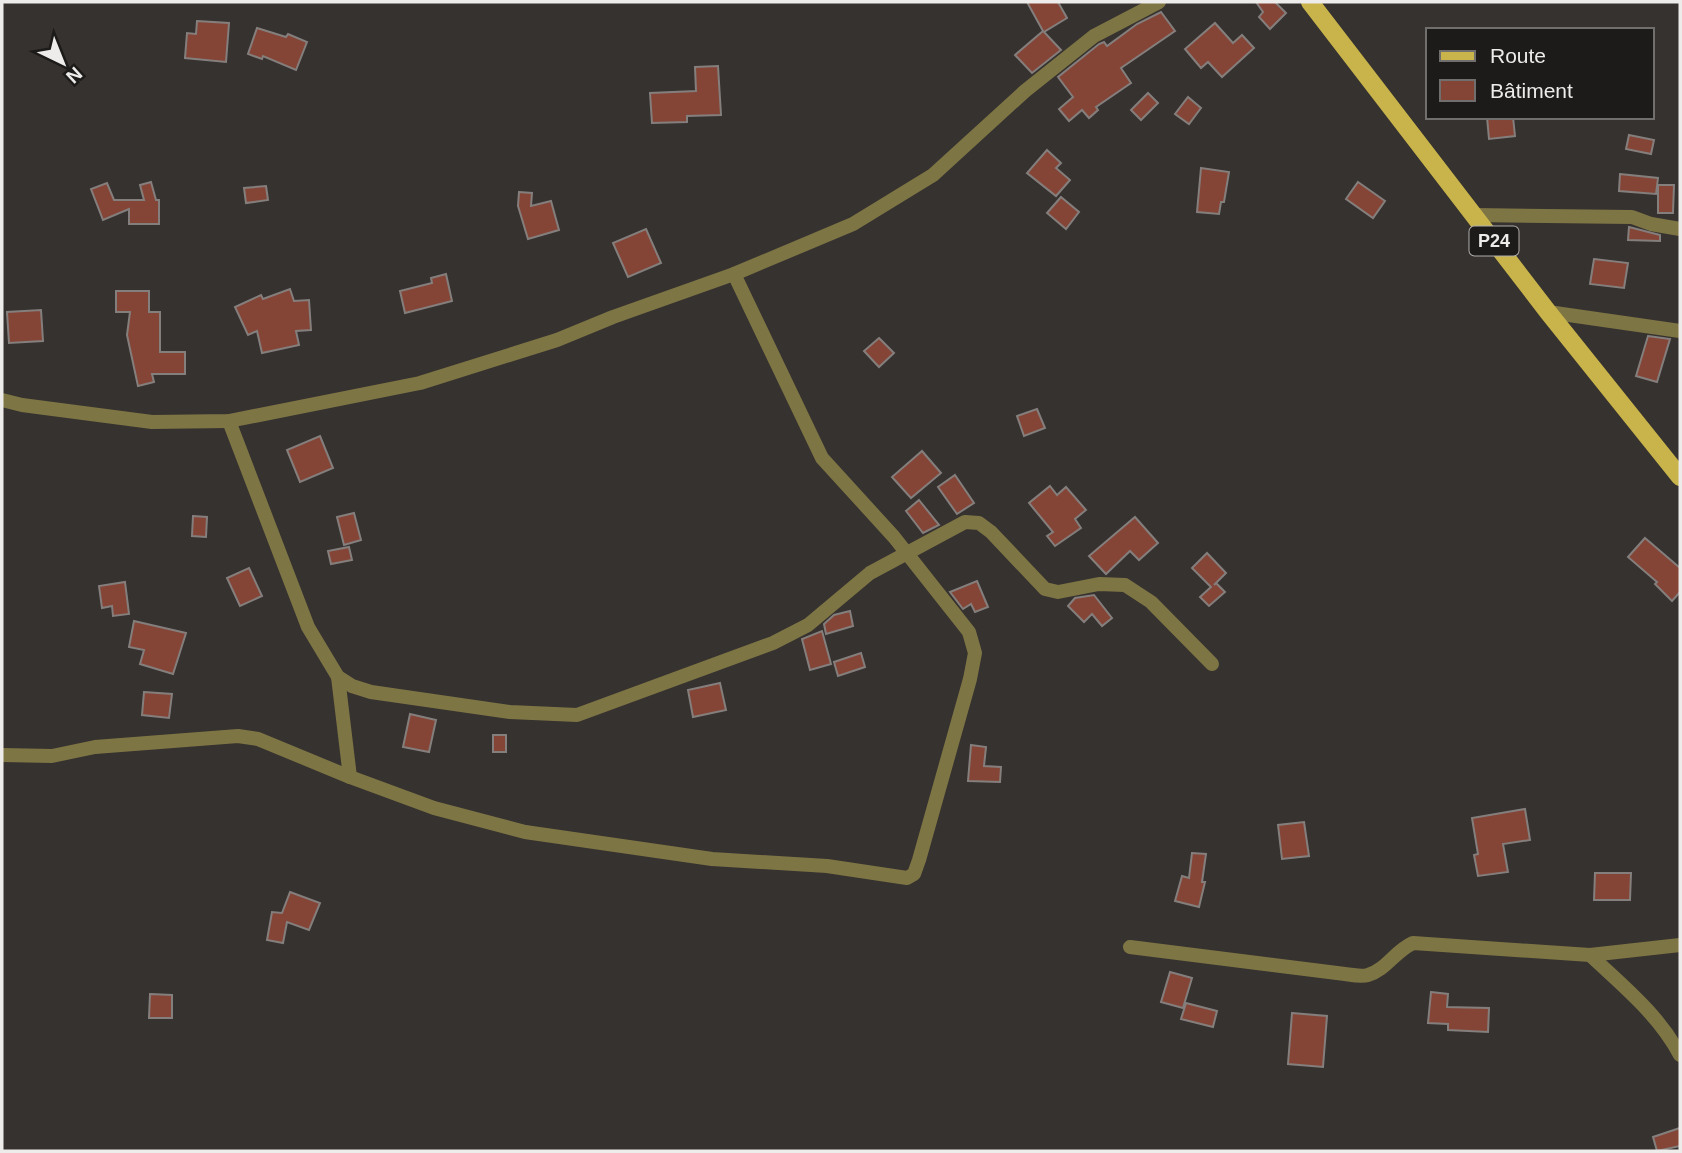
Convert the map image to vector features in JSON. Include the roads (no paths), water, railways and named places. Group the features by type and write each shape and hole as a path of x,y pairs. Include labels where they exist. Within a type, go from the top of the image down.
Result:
{"main road":[{"name":"P24","path":"1310,2 1548,312 1680,477"}],"street":[{"path":"2,400 152,422 229,421 420,383 557,340 612,317 734,274 853,223 933,175 1094,36 1159,2"},
{"path":"1474,215 1632,217 1651,224 1680,229"},
{"path":"2,755 52,756 95,747 238,736 258,739 434,808 525,832 712,859 827,866 907,878 914,874 975,653 969,632 894,537 822,458 734,274"},
{"path":"1548,312 1680,331"},
{"path":"229,421 309,628 338,677 350,777"},
{"path":"338,677 352,686 370,692 510,712 578,715 773,643 820,615 870,573 965,522 979,523 991,532 1045,590 1058,592 1099,584 1125,585 1151,602 1212,664"},
{"path":"1129,947 1367,975 1385,965 1400,948 1413,943 1590,955 1680,945"},
{"path":"1590,955 1656,1017 1680,1055"}]}
